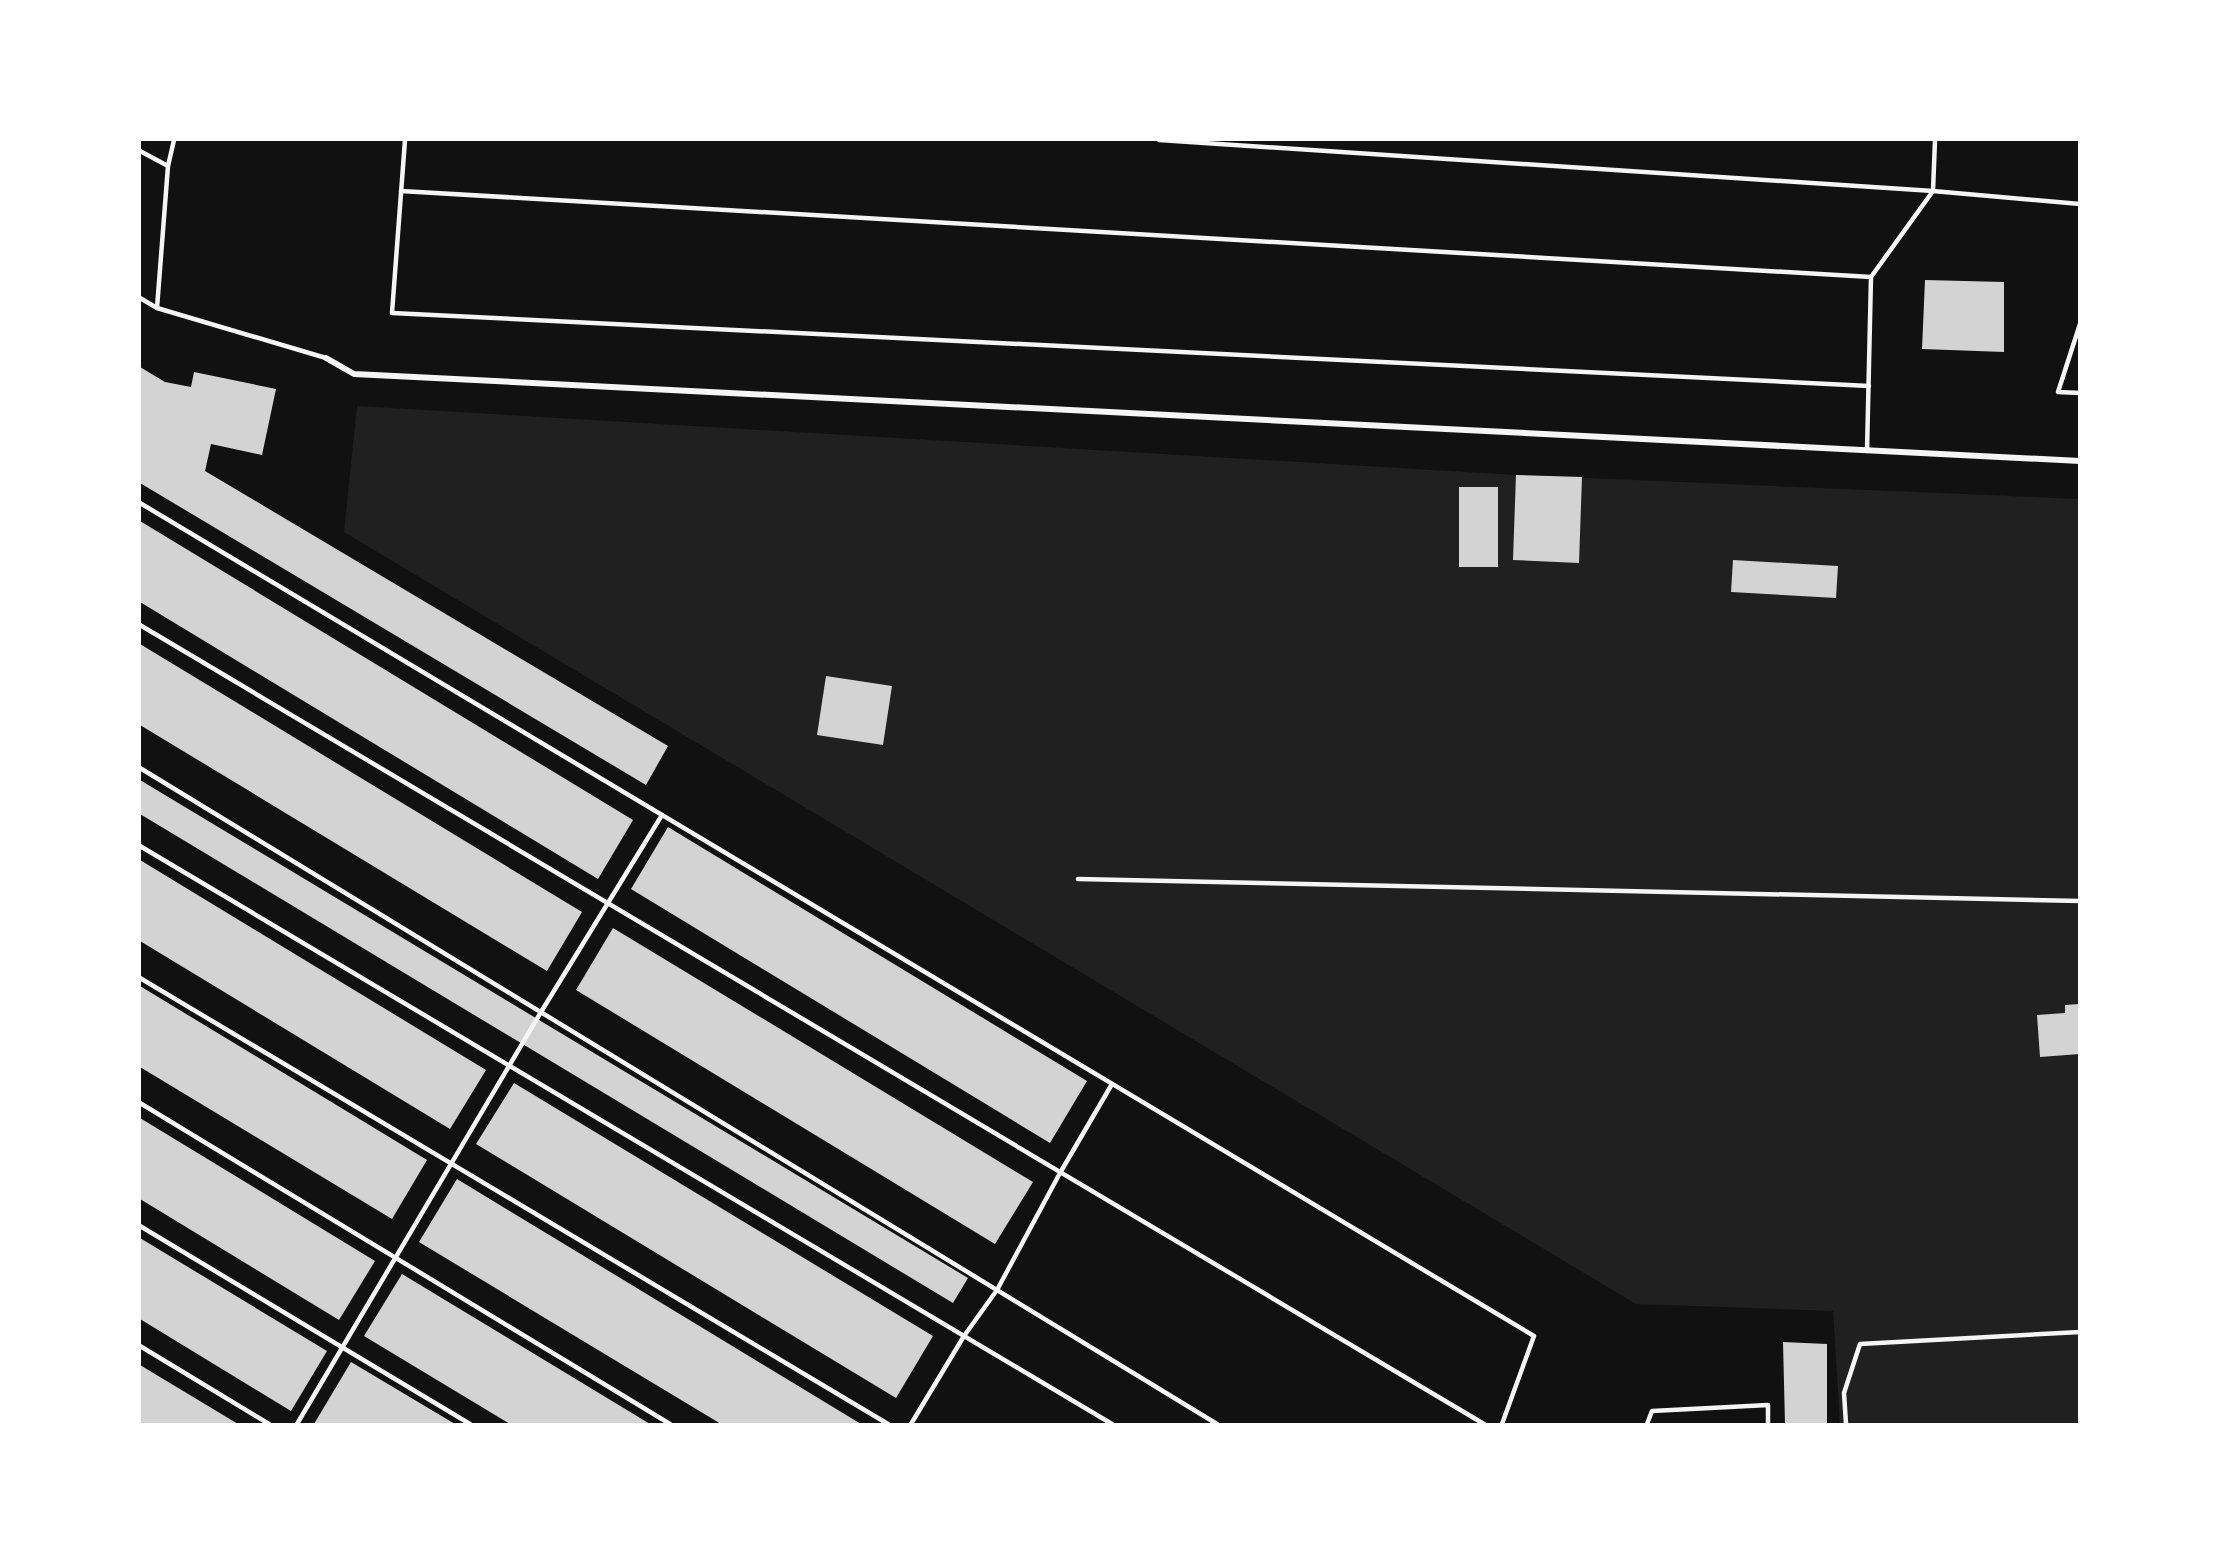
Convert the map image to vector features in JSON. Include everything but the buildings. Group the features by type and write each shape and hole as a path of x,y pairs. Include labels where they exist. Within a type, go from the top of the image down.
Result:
{"street":[{"path":"326,358 354,374 2079,462"}],"lane":[{"path":"157,308 168,166 174,140"},
{"path":"405,140 392,313 1869,386"},
{"path":"1159,140 1933,191 2079,204"},
{"path":"1867,451 1871,277 1933,191 1935,140"},
{"path":"140,151 168,166"},
{"path":"401,191 1871,277"},
{"path":"140,298 157,308 326,358"},
{"path":"2079,324 2058,392 2079,393"},
{"path":"140,503 1534,1336 1502,1425"},
{"path":"140,625 1484,1425"},
{"path":"140,768 1217,1425"},
{"path":"297,1425 541,1012 662,815"},
{"path":"140,846 1113,1425"},
{"path":"1078,879 2079,901"},
{"path":"140,978 888,1425"},
{"path":"911,1425 964,1336 997,1290 1060,1173 1112,1084"},
{"path":"140,1103 670,1425"},
{"path":"140,1226 470,1425"},
{"path":"1846,1425 1844,1393 1860,1344 2079,1332"},
{"path":"140,1346 269,1425"},
{"path":"1647,1425 1652,1411 1768,1405 1768,1425"}],"shaded area":[{"path":"357,406 1516,475 2079,499 2079,1424 1840,1424 1833,1311 1636,1304 344,532"}]}
